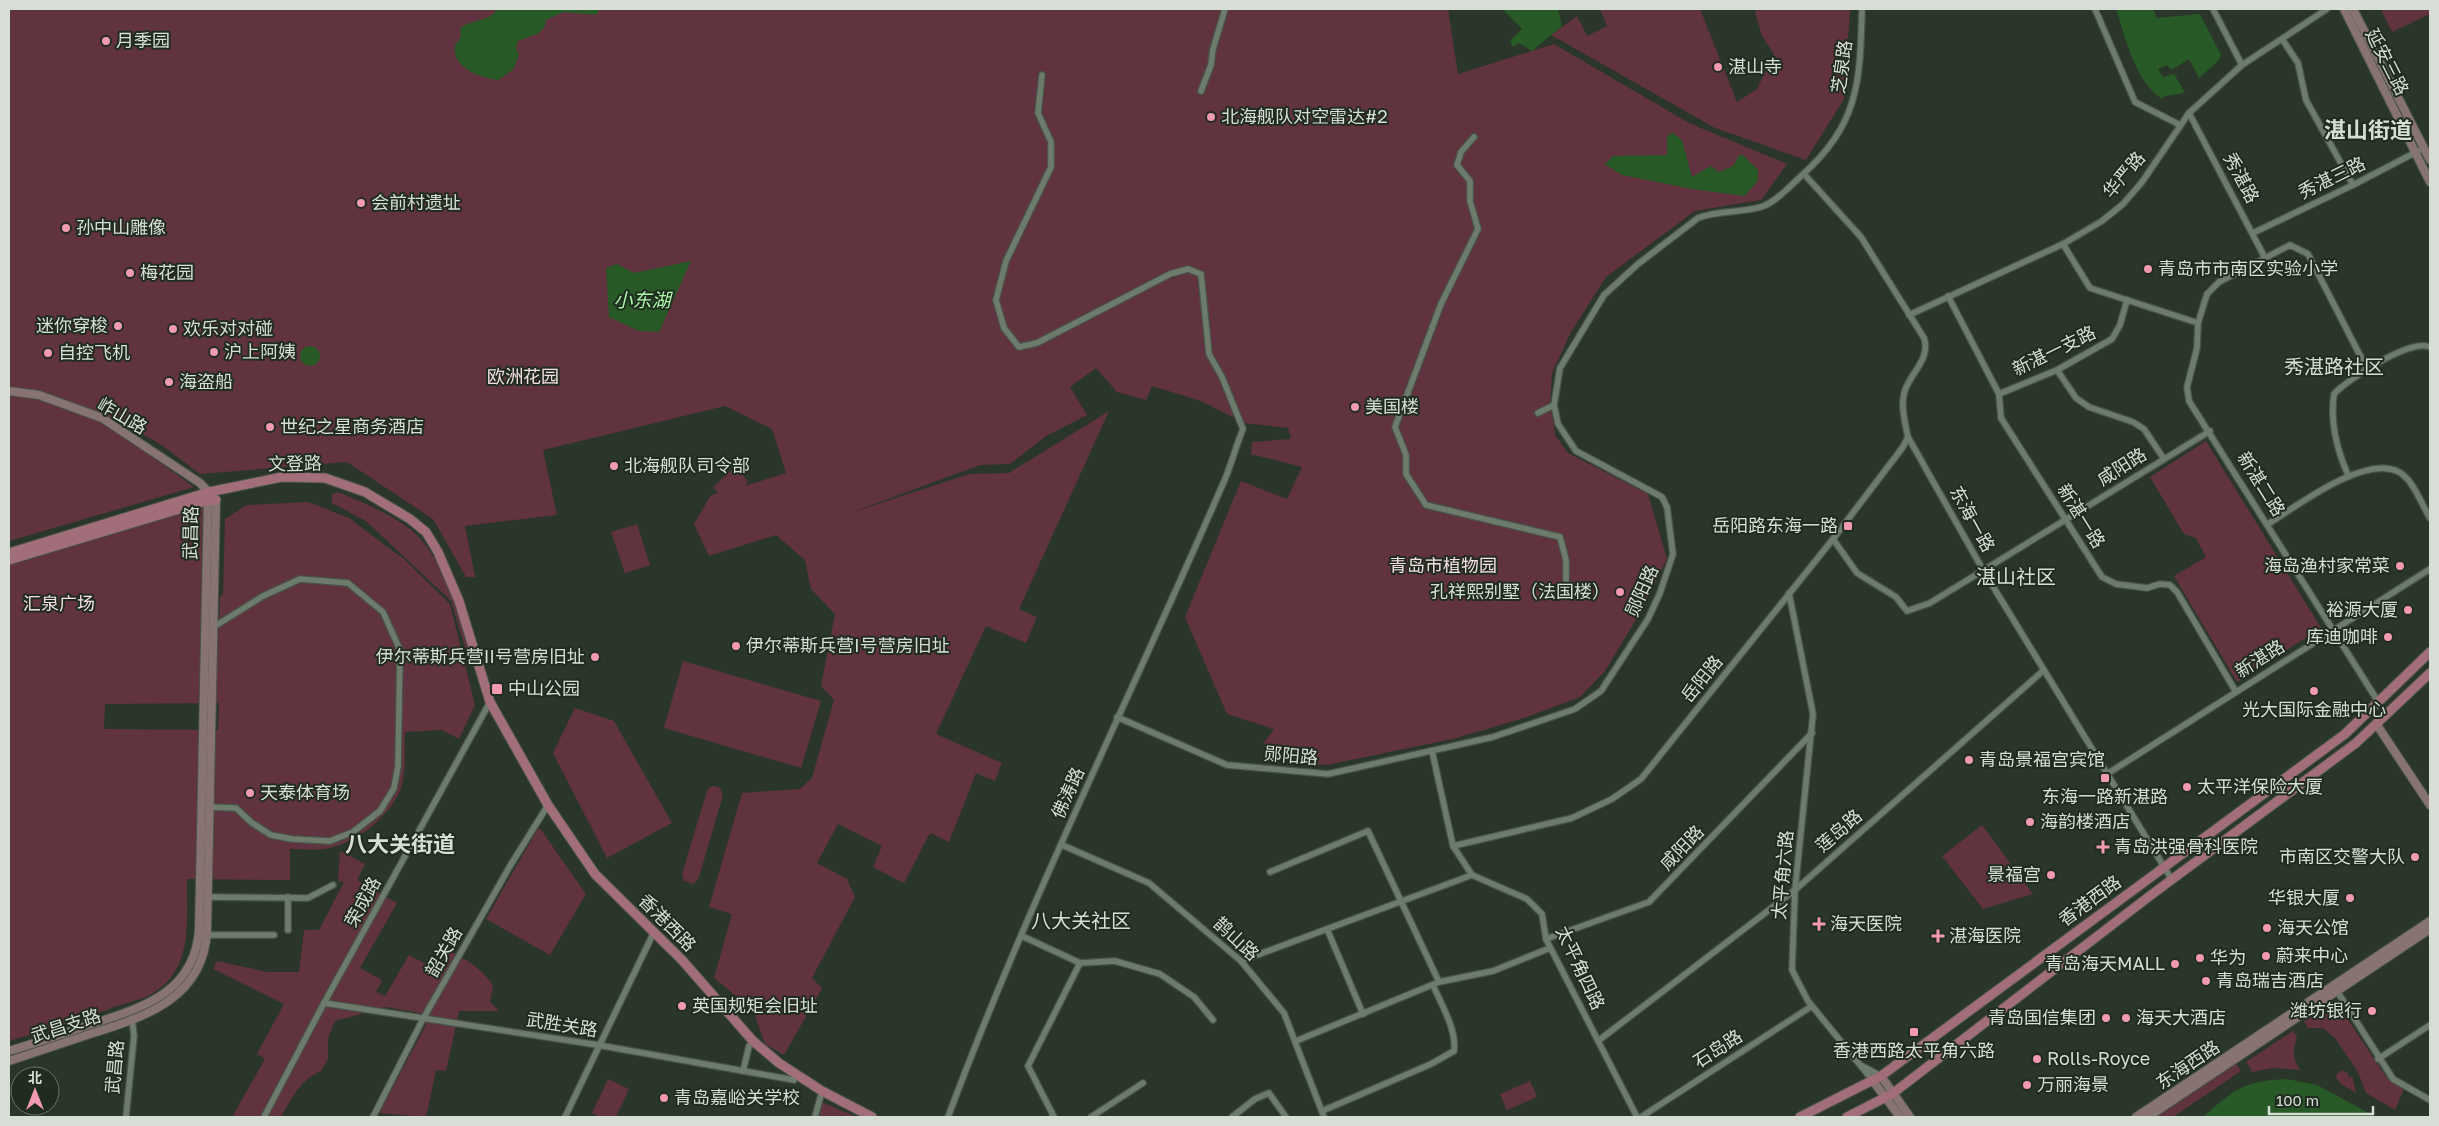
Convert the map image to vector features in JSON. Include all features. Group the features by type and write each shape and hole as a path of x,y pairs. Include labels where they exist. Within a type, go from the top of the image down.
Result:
{"main road":[{"name":"文登路","path":"9,560 282,477 325,478 365,492 421,527 438,552 459,601 490,702"},
{"name":"文登路","path":"9,553 210,498"},
{"name":"香港西路","path":"1800,1117 1877,1079 2345,734 2430,652"},
{"name":"香港西路","path":"1846,1117 1889,1096 2172,880 2356,743 2430,674"},
{"name":"香港西路","path":"490,702 548,805 595,874 682,960 753,1040 779,1063 822,1091 872,1117"}],"street":[{"path":"1201,91 1211,65 1213,49 1225,9"},
{"name":"芝泉路","path":"1804,174 1829,148 1848,116 1857,90 1861,56 1862,9"},
{"path":"2095,9 2135,102 2180,125"},
{"path":"2213,9 2242,65"},
{"name":"华严路","path":"1910,315 2063,244 2102,222 2123,204 2142,182 2189,113 2242,65 2327,9"},
{"name":"延安三路","path":"2344,9 2430,182"},
{"name":"延安三路","path":"2353,9 2430,160"},
{"path":"2282,39 2298,63 2306,100 2353,185"},
{"name":"佛涛路","path":"948,1117 981,1029 1117,718 1223,484 1243,429 1222,377 1208,354 1201,274 1188,269 1170,274 1037,343 1019,347 1004,328 996,300 1006,261 1051,167 1051,142 1038,113 1042,75"},
{"name":"秀湛路","path":"2189,113 2265,258"},
{"path":"1474,138 1461,152 1457,165 1470,181 1470,201 1478,229 1440,304 1396,427 1406,455 1406,474 1426,505 1560,537 1566,560 1566,593"},
{"name":"秀湛三路","path":"2253,233 2353,185 2424,148"},
{"name":"东海一路","path":"1804,174 1861,237 1926,344 1924,355 1905,391 1904,422 1908,437 1983,570 2172,880"},
{"name":"郧阳路","path":"1117,718 1227,765 1328,774 1493,737 1575,709 1601,692 1648,619 1670,566 1673,542 1667,507 1662,497 1576,451 1558,424 1554,405 1560,368 1586,322 1604,296 1638,264 1698,218 1708,214 1763,206 1804,174"},
{"path":"2063,244 2090,288 2198,324"},
{"name":"新湛二路","path":"2367,369 2308,254 2290,245 2213,286 2203,303 2198,324 2197,348 2187,387 2189,401 2210,431 2379,703"},
{"name":"新湛一路","path":"1948,296 1998,394 2000,418 2067,519 2102,577 2116,584 2147,588 2160,584 2170,585 2178,592 2236,692"},
{"name":"新湛一支路","path":"1998,394 2057,370 2112,339 2120,325 2127,300"},
{"path":"2348,475 2336,436 2333,418 2334,394 2343,385 2367,369 2410,348 2425,344 2430,347"},
{"path":"2057,370 2076,398 2089,407 2133,422 2144,429 2164,459"},
{"name":"岞山路","path":"9,391 39,395 102,418 200,483 210,498"},
{"path":"1538,413 1554,405"},
{"name":"咸阳路","path":"1833,539 1857,573 1896,597 1907,611 1930,603 2210,431"},
{"name":"岳阳路","path":"1453,846 1572,818 1612,799 1641,779 1833,539 1903,447 1908,437"},
{"path":"2268,524 2348,475 2383,469 2397,471 2412,486 2430,518"},
{"name":"武昌路","path":"132,1020 157,1010 183,989 201,958 207,935 214,628 210,498"},
{"name":"武昌路","path":"126,1117 134,1036 132,1011 155,1001 176,984 193,958 198,934 210,498"},
{"name":"新湛路","path":"2107,774 2430,569"},
{"path":"201,807 236,808 271,835 292,840 330,841 353,832 380,811 394,788 398,756 400,650 383,612 348,584 300,579 263,596 214,628 205,629"},
{"name":"太平角六路","path":"1790,594 1813,714 1795,890 1792,970 1812,1006 1858,1064 1877,1079"},
{"name":"莲岛路","path":"1598,1041 1795,890 2044,670"},
{"name":"荣成路","path":"264,1117 324,1003 490,702"},
{"path":"2377,725 2430,805"},
{"name":"咸阳路","path":"1546,939 1649,902 1812,733"},
{"path":"1241,961 1472,875 1453,846 1432,751"},
{"name":"韶关路","path":"373,1117 423,1019 510,866 548,805"},
{"path":"1270,872 1368,831 1439,982"},
{"name":"鹊山路","path":"1062,845 1149,883 1241,961 1284,1013 1323,1114"},
{"name":"太平角四路","path":"1472,875 1527,899 1542,914 1546,939 1550,948 1637,1117"},
{"path":"199,897 308,898 333,885"},
{"path":"288,898 288,930"},
{"name":"东海西路","path":"2136,1117 2430,920"},
{"path":"1326,929 1363,1014"},
{"name":"东海西路","path":"2148,1117 2430,929"},
{"path":"565,1117 654,932"},
{"path":"198,934 274,935"},
{"path":"1022,936 1080,962 1115,961 1160,974 1194,997 1213,1020"},
{"path":"1296,1041 1439,982 1492,970 1550,948"},
{"path":"1054,1117 1028,1066 1080,962"},
{"path":"1323,1114 1431,1064 1454,1051 1455,1044 1448,1021 1433,985"},
{"path":"2337,990 2378,1059 2393,1079 2430,1100"},
{"name":"武胜关路","path":"324,1003 598,1045 794,1080"},
{"name":"石岛路","path":"1641,1117 1812,1006"},
{"name":"武昌支路","path":"9,1051 132,1011"},
{"name":"武昌支路","path":"9,1061 132,1020"},
{"path":"2378,1059 2430,1025"},
{"path":"742,1071 749,1046 753,1040"},
{"path":"1858,1064 1877,1079 1900,1117"},
{"path":"1091,1117 1143,1084"},
{"path":"814,1117 822,1091"},
{"path":"1232,1117 1255,1100 1269,1094 1286,1117"},
{"path":"1889,1096 1910,1117"},
{"path":"373,1117 378,1117"}],"green space":[{"path":"9,9 1448,9 1458,74 1554,44 1689,123 1787,164 1761,200 1695,211 1606,277 1571,332 1552,373 1550,401 1555,435 1568,453 1648,494 1667,559 1640,613 1605,671 1580,697 1524,718 1453,739 1326,765 1266,759 1269,745 1263,744 1274,729 1227,714 1185,617 1241,481 1287,499 1302,467 1251,454 1252,442 1291,439 1288,428 1245,423 1201,401 1152,386 1146,400 1117,392 1096,368 1070,387 1087,415 1046,436 1010,464 980,465 850,513 969,474 1009,473 1109,411 1019,609 1037,617 1026,643 986,626 936,734 1002,763 995,781 976,773 949,842 930,833 904,883 873,867 882,846 838,824 817,863 847,879 855,897 812,978 822,988 784,1055 765,1044 753,1010 714,978 732,914 709,907 742,793 800,789 812,778 834,700 821,686 835,614 811,589 805,560 776,535 709,556 694,524 711,495 718,493 713,487 735,467 748,481 745,486 786,473 772,429 725,406 543,450 557,515 465,526 475,577 466,577 433,519 347,462 200,474 163,446 123,422 9,391"},
{"name":"湛山寺","path":"1600,9 1700,9 1737,102 1757,89 1774,54 1762,36 1755,12 1757,9 1850,9 1844,99 1806,160 1715,128 1551,35 1577,16 1587,36 1607,26"},
{"path":"2381,9 2430,9 2430,14 2392,32"},
{"path":"9,394 38,398 100,420 194,487 9,541"},
{"path":"2206,441 2321,628 2237,682 2174,576 2206,557 2196,538 2184,534 2150,477"},
{"path":"338,492 369,505 402,523 418,536 437,562 451,592 472,653 467,654 451,601 366,521 332,503 332,495"},
{"name":"天泰体育场","path":"308,502 349,518 405,560 450,604 475,705 459,739 442,730 405,732 402,786 394,802 370,828 350,841 329,848 290,849 290,880 187,879 187,930 184,946 180,961 173,975 162,987 146,997 95,1014 69,1018 69,1023 9,1041 9,565 203,507 201,619 219,620 220,597 223,594 225,519 247,505","holes":["219,703 218,730 104,729 105,704"]},
{"path":"637,524 650,565 625,573 611,532"},
{"path":"683,661 821,701 801,768 664,728"},
{"path":"575,708 614,721 672,823 607,858 553,753"},
{"path":"710,787 720,788 723,795 699,877 694,884 684,881 682,874 707,791"},
{"path":"1982,825 2033,894 1983,909 1942,856"},
{"path":"539,827 586,894 550,955 486,919"},
{"path":"340,851 365,864 357,880 397,903 360,968 382,980 376,992 385,996 409,955 437,970 448,950 473,964 488,979 493,985 490,1002 499,1011 459,1011 446,1071 436,1070 426,1117 379,1113 426,1025 420,1013 386,1007 335,1021 328,1038 328,1059 321,1071 308,1079 297,1090 281,1117 232,1117 265,1059 257,1054 284,1004 213,969 217,961 267,972 299,972 304,930 319,930 344,882 338,881"},
{"path":"2335,1000 2386,1077 2404,1089 2395,1110 2366,1093 2358,1072 2335,1038 2323,1028 2308,1028 2304,1021"},
{"path":"2293,1031 2297,1037 2294,1058 2301,1070 2273,1068 2252,1072 2246,1062"},
{"path":"2236,1064 2241,1071 2173,1117 2157,1117"},
{"path":"2342,1070 2348,1073 2349,1078 2352,1076 2356,1093 2339,1083 2341,1083 2336,1075"},
{"path":"608,1079 629,1089 616,1117 600,1117 592,1113"},
{"path":"1530,1081 1537,1097 1507,1110 1500,1094"},
{"path":"821,1102 857,1117 817,1117"}],"water":[{"path":"497,9 600,9 596,15 564,12 546,20 545,26 539,33 518,41 516,48 519,55 513,70 498,80 484,77 469,70 463,66 455,54 455,46 461,36 460,28 490,16"},
{"path":"1502,9 1558,9 1562,26 1532,51 1519,43 1513,47 1510,41 1522,29"},
{"path":"2116,9 2153,9 2157,18 2200,14 2221,55 2219,60 2199,78 2189,59 2171,70 2167,65 2158,69 2163,77 2174,74 2185,93 2165,96 2162,99 2145,82 2138,71"},
{"path":"1673,133 1682,140 1692,177 1711,166 1719,172 1733,166 1740,154 1758,170 1758,180 1745,196 1692,189 1622,175 1605,164 1613,156 1667,155 1667,136"},
{"name":"小东湖","path":"691,261 659,332 639,331 609,317 606,268 617,264 634,273"},
{"path":"310,346 317,349 320,356 317,363 310,366 303,363 300,356 303,349"},
{"path":"2287,1079 2317,1085 2376,1117 2203,1117 2240,1088 2260,1082"}],"place":[{"name":"月季园","path":"106,41"},
{"name":"湛山寺","path":"1718,67"},
{"name":"北海舰队对空雷达#2","path":"1211,117"},
{"name":"会前村遗址","path":"361,203"},
{"name":"孙中山雕像","path":"66,228"},
{"name":"青岛市市南区实验小学","path":"2148,269"},
{"name":"梅花园","path":"130,273"},
{"name":"迷你穿梭","path":"118,326"},
{"name":"欢乐对对碰","path":"173,329"},
{"name":"沪上阿姨","path":"214,352"},
{"name":"自控飞机","path":"48,353"},
{"name":"海盗船","path":"169,382"},
{"name":"美国楼","path":"1355,407"},
{"name":"世纪之星商务酒店","path":"270,427"},
{"name":"北海舰队司令部","path":"614,466"},
{"name":"岳阳路东海一路","path":"1848,526"},
{"name":"海岛渔村家常菜","path":"2400,566"},
{"name":"孔祥熙别墅（法国楼）","path":"1620,592"},
{"name":"裕源大厦","path":"2408,610"},
{"name":"库迪咖啡","path":"2388,637"},
{"name":"伊尔蒂斯兵营I号营房旧址","path":"736,646"},
{"name":"伊尔蒂斯兵营II号营房旧址","path":"595,657"},
{"name":"中山公园","path":"497,689"},
{"name":"光大国际金融中心","path":"2314,691"},
{"name":"青岛景福宫宾馆","path":"1969,760"},
{"name":"东海一路新湛路","path":"2105,778"},
{"name":"太平洋保险大厦","path":"2187,787"},
{"name":"天泰体育场","path":"250,793"},
{"name":"海韵楼酒店","path":"2030,822"},
{"name":"青岛洪强骨科医院","path":"2103,847"},
{"name":"市南区交警大队","path":"2415,857"},
{"name":"景福宫","path":"2051,875"},
{"name":"华银大厦","path":"2350,898"},
{"name":"海天医院","path":"1819,924"},
{"name":"海天公馆","path":"2267,928"},
{"name":"湛海医院","path":"1938,936"},
{"name":"蔚来中心","path":"2266,956"},
{"name":"华为","path":"2200,958"},
{"name":"青岛海天MALL","path":"2175,964"},
{"name":"青岛瑞吉酒店","path":"2206,981"},
{"name":"英国规矩会旧址","path":"682,1006"},
{"name":"潍坊银行","path":"2372,1011"},
{"name":"青岛国信集团","path":"2106,1018"},
{"name":"海天大酒店","path":"2126,1018"},
{"name":"香港西路太平角六路","path":"1914,1032"},
{"name":"Rolls-Royce","path":"2037,1059"},
{"name":"万丽海景","path":"2027,1085"},
{"name":"青岛嘉峪关学校","path":"664,1098"}],"district":[{"name":"湛山街道","path":"2368,130"},
{"name":"秀湛路社区","path":"2334,367"},
{"name":"湛山社区","path":"2016,577"},
{"name":"八大关街道","path":"400,844"},
{"name":"八大关社区","path":"1081,921"}],"park label":[{"name":"欧洲花园","path":"523,377"},
{"name":"青岛市植物园","path":"1443,566"},
{"name":"汇泉广场","path":"59,604"}]}
